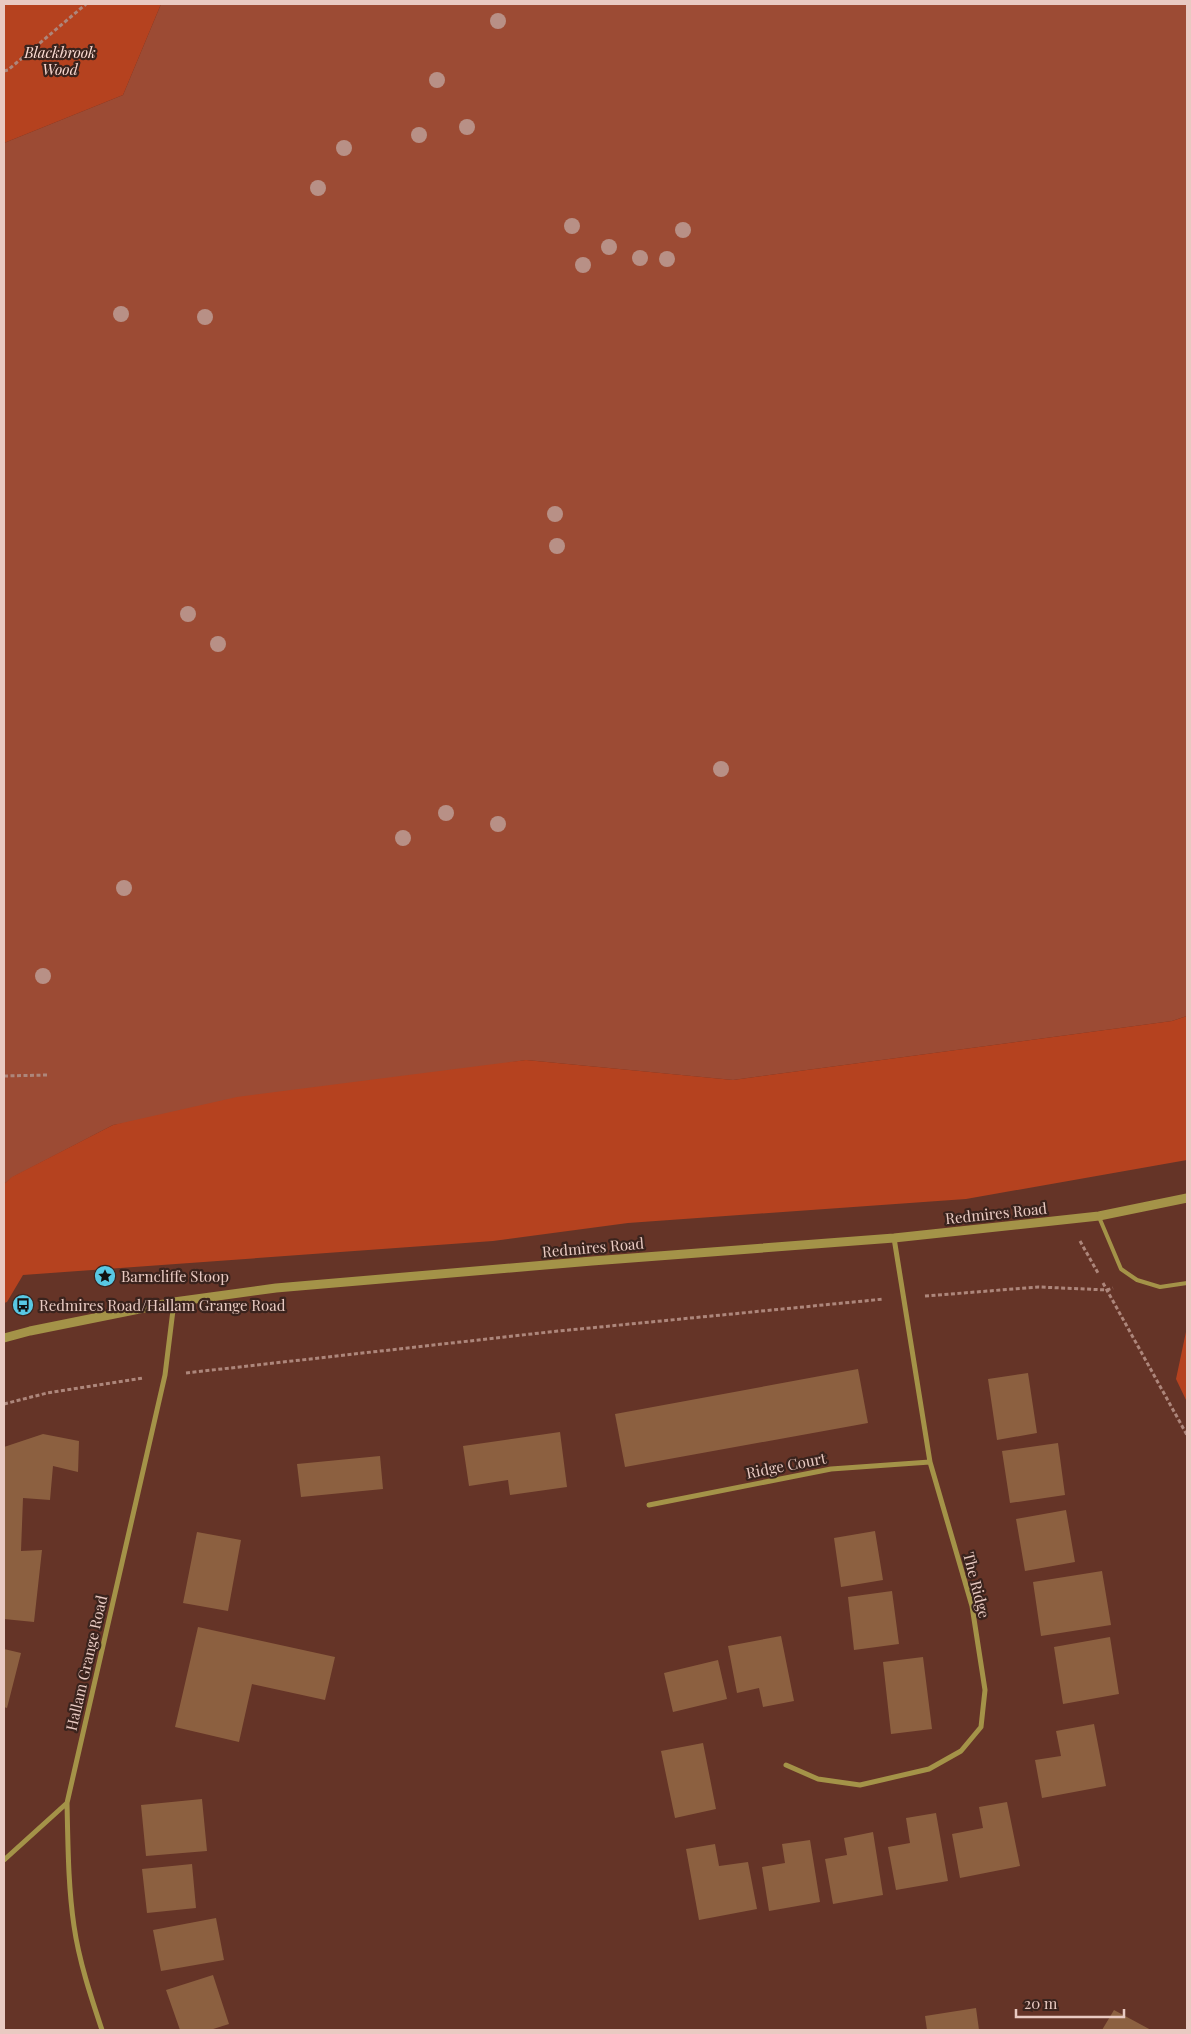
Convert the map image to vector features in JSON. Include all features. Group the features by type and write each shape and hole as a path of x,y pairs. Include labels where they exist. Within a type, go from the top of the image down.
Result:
{"street":[{"name":"Redmires Road","path":"4,1338 174,1302 276,1288 572,1262 894,1238 1099,1216 1187,1198"},
{"name":"The Ridge","path":"786,1765 818,1779 860,1785 929,1768 961,1751 981,1727 985,1690 972,1606 930,1462 894,1238"},
{"name":"Hallam Grange Road","path":"102,2030 91,1998 74,1928 68,1864 67,1803 166,1375 174,1302"},
{"name":"Ridge Court","path":"649,1505 832,1469 930,1462"},
{"path":"4,1860 67,1803"}],"lane":[{"path":"1099,1216 1121,1268 1137,1280 1160,1287 1187,1283"}],"path":[{"path":"4,71 8,70 86,4"},
{"path":"4,1076 48,1075"},
{"path":"1068,1218 1098,1274"},
{"path":"4,1404 47,1392 166,1375 539,1333 904,1297 1039,1287 1107,1290 1137,1280"},
{"path":"1102,1282 1187,1435"}],"shaded area":[{"path":"161,4 1187,4 1187,1016 1172,1021 733,1080 526,1060 113,1125 13,1177 4,1184 4,143 123,95"}],"green space":[{"name":"Blackbrook Wood","path":"4,4 161,4 123,95 4,143"},
{"path":"1187,1016 1187,1160 966,1199 628,1223 493,1241 23,1275 7,1302 4,1303 4,1184 12,1177 113,1125 237,1097 526,1060 733,1080 1172,1021"},
{"path":"1187,1327 1187,1402 1176,1379"}],"building":[{"path":"858,1369 868,1423 625,1467 615,1414"},
{"path":"1028,1373 1037,1433 997,1440 988,1379"},
{"path":"560,1432 567,1487 510,1495 508,1480 469,1486 463,1446"},
{"path":"43,1434 79,1441 78,1472 53,1466 50,1500 23,1498 21,1551 42,1550 34,1622 4,1619 4,1447"},
{"path":"1058,1443 1065,1495 1010,1503 1002,1451"},
{"path":"380,1456 383,1489 301,1497 297,1464"},
{"path":"1066,1510 1075,1562 1025,1571 1016,1519"},
{"path":"875,1531 883,1580 841,1587 834,1538"},
{"path":"197,1532 241,1540 228,1611 183,1603"},
{"path":"1102,1571 1111,1625 1041,1636 1033,1582"},
{"path":"892,1591 899,1644 854,1650 848,1597"},
{"path":"198,1627 335,1657 325,1700 252,1684 239,1742 175,1727"},
{"path":"781,1636 794,1701 763,1707 759,1688 737,1693 728,1646"},
{"path":"1110,1637 1119,1694 1063,1704 1054,1647"},
{"path":"4,1649 21,1653 7,1708 4,1707"},
{"path":"923,1657 932,1729 891,1734 883,1662"},
{"path":"718,1660 727,1699 673,1712 664,1673"},
{"path":"1094,1724 1106,1786 1042,1798 1035,1760 1061,1756 1056,1731"},
{"path":"703,1743 716,1809 675,1818 661,1751"},
{"path":"202,1799 207,1851 146,1856 141,1805"},
{"path":"1007,1802 1020,1866 960,1878 952,1834 983,1828 979,1807"},
{"path":"936,1813 948,1881 896,1890 888,1847 910,1843 906,1818"},
{"path":"873,1832 883,1895 833,1904 825,1859 847,1855 844,1838"},
{"path":"810,1840 820,1902 769,1911 762,1867 785,1863 782,1844"},
{"path":"715,1844 719,1866 748,1862 757,1909 699,1920 686,1849"},
{"path":"192,1864 196,1908 147,1913 142,1869"},
{"path":"216,1918 224,1960 161,1971 153,1930"},
{"path":"213,1975 229,2024 210,2030 180,2030 166,1990"},
{"path":"976,2008 979,2030 927,2030 925,2016"},
{"path":"1114,2010 1151,2030 1102,2030"}],"place":[{"name":"Barncliffe Stoop","path":"105,1276"},
{"name":"Redmires Road/Hallam Grange Road","path":"23,1305"}]}
